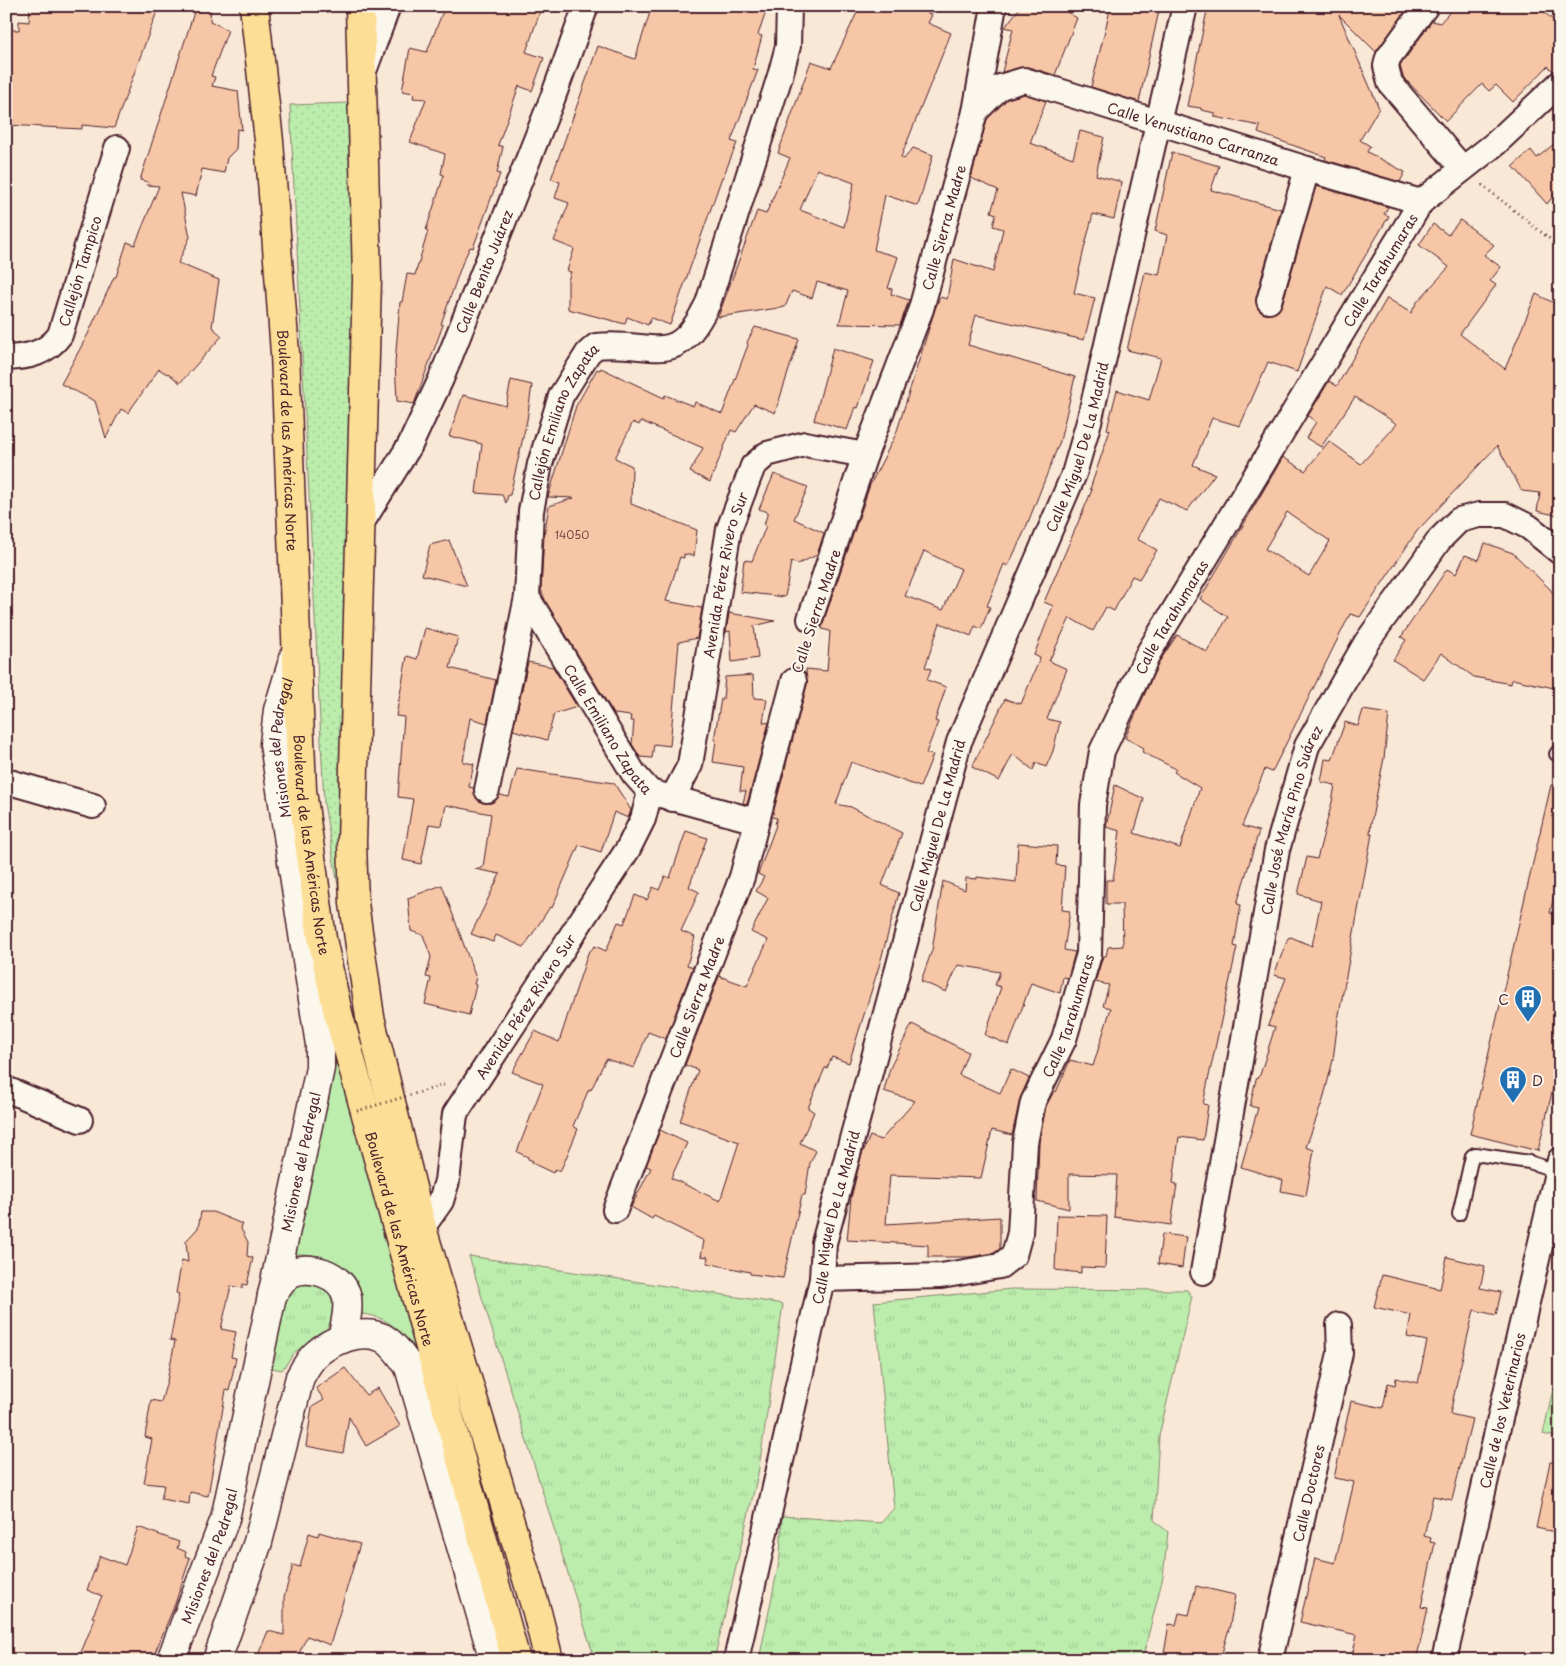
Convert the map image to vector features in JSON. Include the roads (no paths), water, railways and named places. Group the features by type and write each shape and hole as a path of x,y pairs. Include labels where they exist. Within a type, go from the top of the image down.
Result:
{"main road":[{"name":"Boulevard de las Américas Norte","path":"254,6 269,141 285,353 295,653 302,790 311,870 324,948 338,1013 516,1660"},
{"name":"Boulevard de las Américas Norte","path":"360,6 367,280 359,527 356,771 352,842 354,903 370,1017 422,1228 534,1602 549,1660"}],"street":[{"path":"361,78 388,6"},
{"name":"Calle Benito Juárez","path":"359,527 410,445 440,379 553,97 586,6"},
{"name":"Callejón Emiliano Zapata","path":"487,790 527,597 531,511 540,464 562,396 583,361 596,346 670,348 685,340 697,325 708,303 780,76 788,46 790,6"},
{"name":"Calle Sierra Madre","path":"810,619 866,455 922,309 975,112 994,6"},
{"name":"Calle Miguel De La Madrid","path":"736,1660 822,1279 824,1243 959,742 1074,474 1090,418 1125,273 1185,6"},
{"path":"1426,6 1394,46 1386,66 1390,84 1462,168"},
{"name":"Calle Venustiano Carranza","path":"975,112 1000,87 1024,80 1307,169 1421,202"},
{"name":"Calle Tarahumaras","path":"822,1279 941,1276 1000,1266 1014,1255 1020,1233 1026,1143 1033,1102 1064,1039 1089,954 1093,805 1102,751 1149,652 1421,202 1496,143 1560,83"},
{"name":"Callejón Tampico","path":"6,358 39,353 52,346 60,335 117,148"},
{"path":"1269,301 1307,169"},
{"name":"Avenida Pérez Rivero Sur","path":"422,1228 441,1201 447,1181 455,1114 628,849 643,819 661,796 690,765 729,529 753,466 767,454 804,444 866,455"},
{"name":"Calle José María Pino Suárez","path":"1203,1272 1277,850 1307,746 1366,643 1440,539 1459,520 1479,515 1505,515 1529,526 1560,552"},
{"name":"Calle Emiliano Zapata","path":"527,597 634,774 661,796 756,821"},
{"name":"Misiones del Pedregal","path":"171,1660 225,1519 320,1068 320,1046 274,744 278,710 295,653"},
{"name":"Calle Sierra Madre","path":"615,1210 742,877 794,681"},
{"path":"6,781 93,806"},
{"path":"6,1089 80,1120"},
{"name":"Calle de los Veterinarios","path":"1444,1660 1559,1167"},
{"path":"272,1295 289,1274 307,1269 338,1280 346,1294 348,1312 342,1339"},
{"name":"Calle Doctores","path":"1270,1660 1340,1352 1339,1325"},
{"path":"217,1660 258,1542 300,1377 315,1355 342,1339 363,1333 383,1338 398,1351 409,1367 494,1660"}],"lane":[{"path":"1459,1214 1472,1156 1475,1154 1559,1167"}],"place":[{"name":"C","path":"1528,1023"},
{"name":"D","path":"1513,1104"}]}
